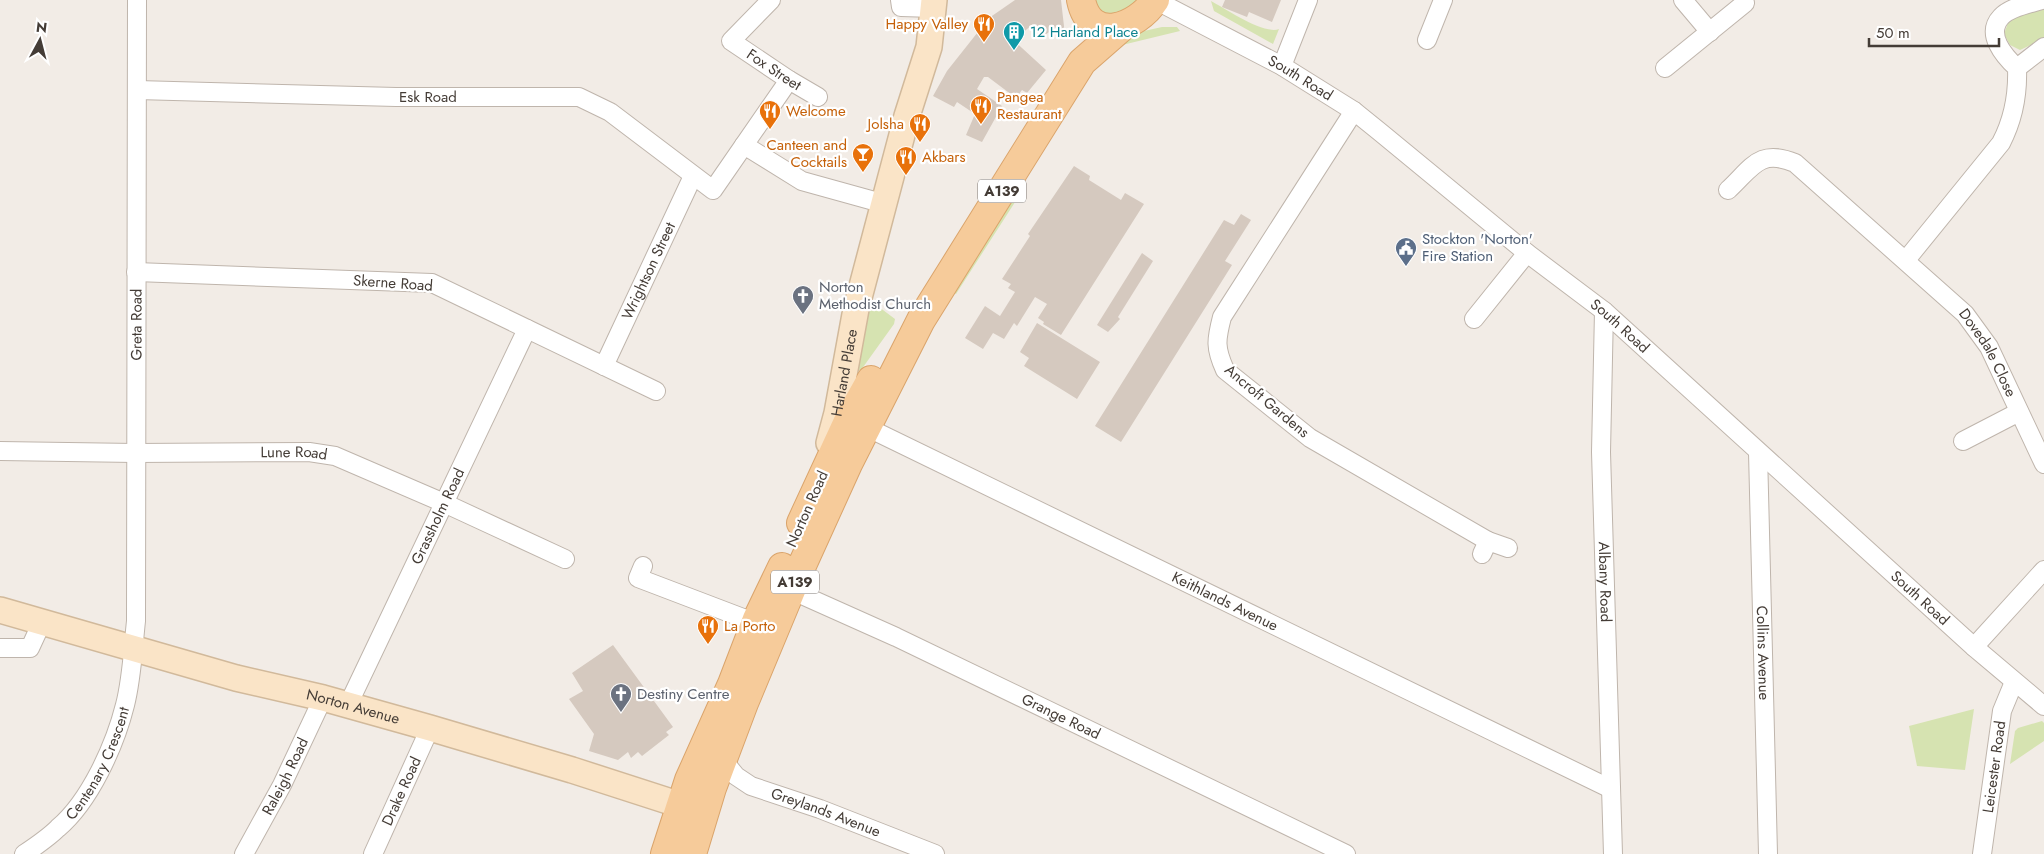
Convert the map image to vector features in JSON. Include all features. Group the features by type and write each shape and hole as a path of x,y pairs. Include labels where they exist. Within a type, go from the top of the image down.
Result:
{"main road":[{"name":"A139","path":"1084,8 1098,25 1109,28 1122,27 1149,10 1155,0"},
{"name":"Norton Road","path":"1082,62 1084,8"},
{"name":"Norton Road","path":"665,854 722,760 744,703 819,482 884,359 922,320 1082,62 1122,27"},
{"name":"Norton Road","path":"692,854 693,809 689,780 732,684 757,619 783,587 851,419"}],"street":[{"name":"Greta Road","path":"133,650 136,621 137,0"},
{"name":"Fox Street","path":"771,0 731,41 818,97"},
{"path":"900,0 902,7 934,4"},
{"name":"South Road","path":"1155,0 1282,66 1354,111 1527,253 1604,311 1974,647 2044,706"},
{"path":"1282,66 1308,0"},
{"path":"1427,40 1443,0"},
{"path":"1683,0 1710,32"},
{"path":"1906,260 2001,143 2010,126 2018,83 2017,68 2004,56 1997,43 1995,29 2001,17 2015,8 2042,0"},
{"path":"1666,68 1745,3"},
{"name":"Harland Place","path":"851,419 856,309 907,116 929,47 934,4"},
{"path":"2017,68 2044,47"},
{"path":"789,80 744,145 802,182 885,204"},
{"name":"Esk Road","path":"137,90 396,96 579,97 610,112 713,190 744,145"},
{"name":"Ancroft Gardens","path":"1354,111 1222,317 1216,340 1218,353 1225,370 1310,438 1485,548 1508,548"},
{"name":"Dovedale Close","path":"1728,190 1760,160 1780,157 1795,163 1906,260 1970,321 1989,347 2044,464"},
{"name":"Wrightson Street","path":"604,366 693,176"},
{"path":"1474,319 1527,253"},
{"name":"Skerne Road","path":"136,272 432,283 656,391"},
{"name":"Albany Road","path":"1604,311 1601,452 1613,854"},
{"name":"Grassholm Road","path":"348,705 527,329"},
{"path":"1963,441 2019,412"},
{"name":"Keithlands Avenue","path":"851,419 1611,789"},
{"name":"Lune Road","path":"0,451 135,453 309,452 335,456 444,503 565,559"},
{"name":"Collins Avenue","path":"1758,452 1768,854"},
{"path":"643,566 638,578 743,618 757,619"},
{"path":"1974,647 2044,570"},
{"name":"Grange Road","path":"783,587 896,637 1346,854"},
{"name":"Norton Avenue","path":"0,610 133,650 236,678 323,698 430,728 572,770 693,809"},
{"path":"0,648 30,648 42,622"},
{"name":"Centenary Crescent","path":"24,854 59,828 86,796 110,746 125,704 133,650"},
{"name":"Leicester Road","path":"1982,854 2002,711 2014,682"},
{"name":"Raleigh Road","path":"244,854 282,785 323,698"},
{"name":"Drake Road","path":"373,854 430,728"},
{"name":"Greylands Avenue","path":"722,760 736,776 751,786 820,809 935,854"}],"green space":[{"path":"1092,0 1141,0 1127,14 1104,15"},
{"path":"1211,1 1255,25 1272,30 1279,29 1273,44 1214,11"},
{"path":"2044,6 2044,39 2020,50 2010,45 2004,34 2009,20"},
{"path":"1162,27 1177,27 1180,31 1118,46 1135,33"},
{"path":"1022,182 1026,185 956,294 954,293"},
{"path":"875,304 895,319 894,324 861,370 855,371 868,305"},
{"path":"1974,709 1965,770 1917,766 1909,726"},
{"path":"2042,721 2044,723 2044,741 2010,764 2015,731 2018,728"}],"building":[{"path":"1015,0 1061,0 1065,35 1057,27 1043,36 1033,24 1020,35 1017,33 1011,38 1046,70 1027,93 1022,90 1016,98 988,77 984,77 977,89 1002,106 982,142 966,135 975,114 957,102 954,107 933,96 947,71 989,18"},
{"path":"1225,0 1281,0 1272,22 1249,12 1247,17 1222,7"},
{"path":"1074,166 1090,176 1089,180 1121,200 1125,193 1144,204 1061,335 1043,324 1044,322 1038,318 1047,304 1035,297 1017,326 1014,323 1004,339 993,333 983,349 965,338 985,306 1000,316 1015,292 1008,288 1011,284 1002,279 1030,236 1028,234"},
{"path":"1241,214 1251,220 1225,261 1232,265 1121,442 1095,426 1224,220 1234,225"},
{"path":"1142,253 1153,261 1118,317 1120,319 1108,332 1097,325"},
{"path":"1037,323 1100,362 1077,399 1024,366 1029,358 1020,352"},
{"name":"Destiny Centre","path":"613,645 673,727 666,732 669,735 642,756 638,752 631,758 628,752 618,760 589,751 594,734 569,699 583,691 572,673"}],"place":[{"name":"Happy Valley","path":"984,43"},
{"name":"12 Harland Place","path":"1014,51"},
{"name":"Pangea Restaurant","path":"981,125"},
{"name":"Welcome","path":"770,130"},
{"name":"Jolsha","path":"920,143"},
{"name":"Canteen and Cocktails","path":"863,173"},
{"name":"Akbars","path":"906,176"},
{"name":"Stockton 'Norton' Fire Station","path":"1406,267"},
{"name":"Norton Methodist Church","path":"803,315"},
{"name":"La Porto","path":"708,645"},
{"name":"Destiny Centre","path":"621,713"}]}
